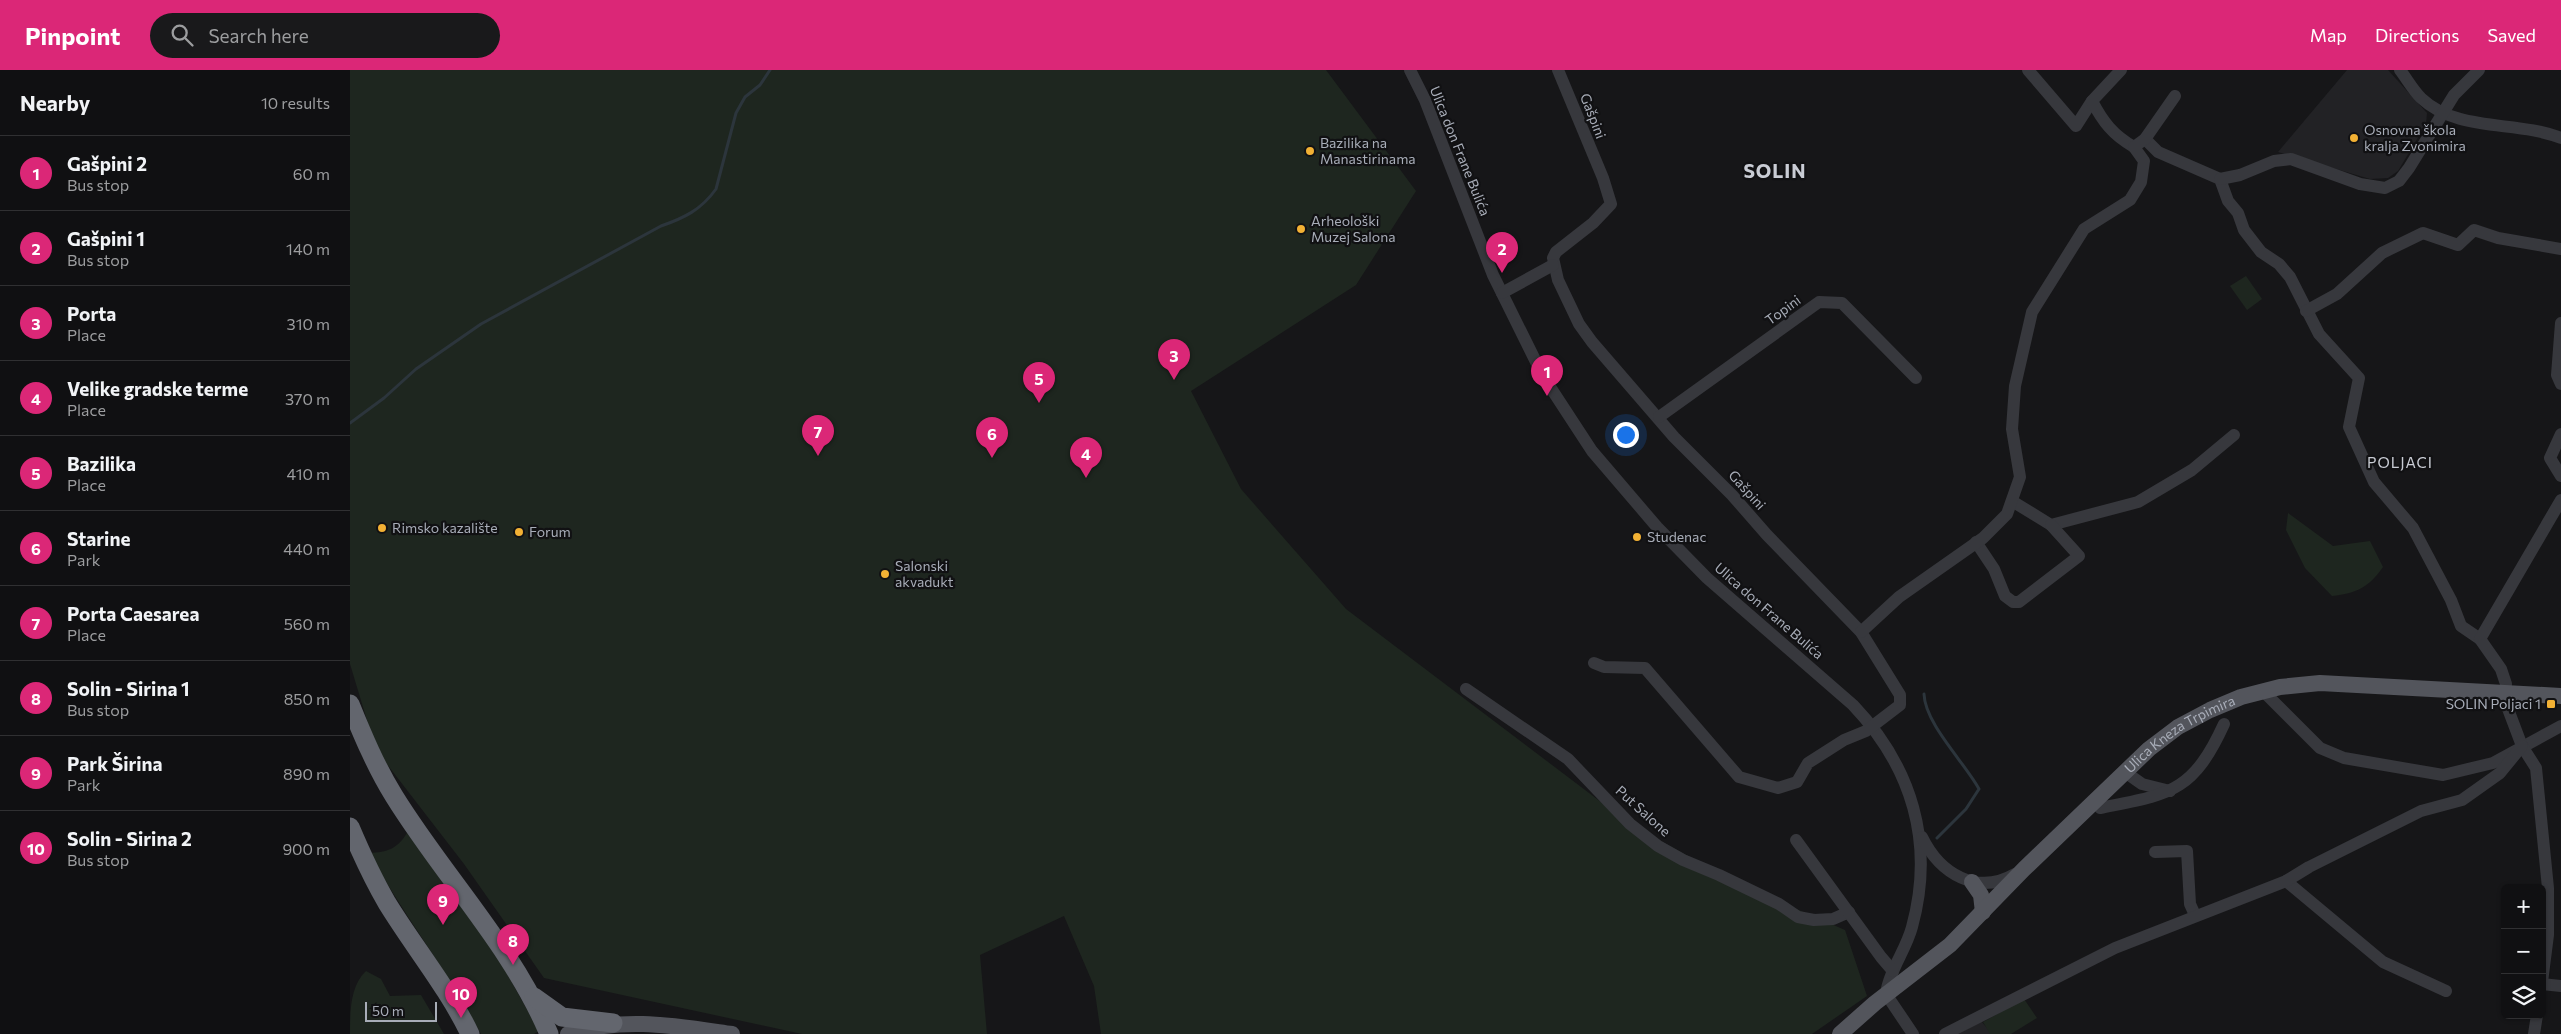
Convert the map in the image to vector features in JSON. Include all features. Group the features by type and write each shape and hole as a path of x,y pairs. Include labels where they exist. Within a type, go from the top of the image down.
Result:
{"highway":[{"path":"350,704 373,759 394,797 513,965 549,1034"},
{"path":"350,827 364,861 387,903 469,1033"},
{"path":"527,990 540,1003 562,1017 613,1024"}],"main road":[{"name":"Ulica Kneza Trpimira","path":"1840,1034 1886,994 1950,945 2024,869 2149,749 2178,727 2231,701 2280,687 2320,683 2561,696"},
{"path":"1972,882 1982,895 1983,912"},
{"path":"568,1034 613,1024 661,1024 732,1034"}],"street":[{"name":"Ulica don Frane Bulića","path":"1410,70 1425,100 1502,293 1543,376 1592,451 1657,527 1711,582 1811,667 1874,726 1894,759 1912,800 1920,832 1921,870 1915,916 1906,946 1886,994"},
{"name":"Gašpini","path":"1558,70 1604,178 1611,204 1593,223 1556,252 1553,265 1579,324 1608,362 1659,417 1674,437 1732,495 1767,536 1861,632 1900,695 1900,705 1874,726"},
{"path":"2028,70 2076,126 2092,102 2121,70"},
{"path":"2400,70 2421,98 2457,119 2529,129 2561,138"},
{"path":"2145,139 2158,152 2220,179 2240,175 2274,161 2291,159 2360,184 2385,188 2399,181 2454,95 2479,70"},
{"path":"2134,147 2145,139 2175,96"},
{"path":"1861,632 1899,597 1976,542 2007,514 2020,477 2012,429 2015,386 2032,312 2084,229 2130,200 2141,182 2144,161 2134,147 2120,139 2103,122 2092,102"},
{"path":"2220,179 2228,201 2238,212 2244,230 2261,252 2279,264 2290,277 2319,334 2359,378 2349,427 2374,482 2412,528 2451,600 2461,626 2480,639 2501,669 2506,693 2505,702 2522,746 2536,768 2540,790 2548,888 2546,911"},
{"path":"2306,311 2337,294 2382,253 2423,233 2458,245 2474,230 2498,238 2561,249"},
{"path":"1502,293 1553,265"},
{"name":"Topini","path":"1659,417 1819,302 1842,303 1916,378"},
{"path":"2561,323 2557,375 2561,384"},
{"path":"2561,434 2550,458 2561,476"},
{"path":"2050,525 2138,502 2192,470 2234,435"},
{"path":"1976,542 1994,569 2005,596 2013,602 2019,602 2079,556 2050,525 2012,500"},
{"path":"2480,639 2561,500"},
{"path":"1594,663 1604,667 1645,668 1739,777 1778,788 1797,782 1808,763 1844,740 1874,726"},
{"name":"Put Salone","path":"1466,689 1568,760 1630,824 1674,856 1779,904 1798,917 1814,920 1833,919 1849,912"},
{"path":"2264,692 2320,748 2344,758 2443,775 2493,763 2561,726"},
{"path":"2100,808 2157,796 2170,791 2192,777 2212,750 2224,724"},
{"path":"1945,1034 2115,948 2195,915 2286,881 2309,867 2421,811 2462,800 2500,773 2522,746"},
{"path":"2125,772 2142,784 2170,791"},
{"name":"Ulica don Frane Bulića","path":"1920,832 1933,855 1945,869 1959,878 1972,882 1999,882 2024,869"},
{"path":"1796,840 1880,958 1894,971"},
{"path":"2155,852 2187,851 2190,904 2195,915"},
{"path":"2286,881 2383,962 2446,990"},
{"path":"2542,974 2545,929"},
{"path":"2546,984 2561,986"},
{"path":"1886,994 1913,1034"},
{"path":"2534,1034 2537,1019"}],"shaded area":[{"path":"350,70 1326,70 1416,191 1356,285 1191,391 1241,489 1346,609 1630,824 1739,884 1845,930 1867,996 1812,1034 1101,1034 1094,986 1064,916 980,955 987,1034 802,1034 544,978 464,864 376,750 350,664"},
{"name":"Osnovna škola kralja Zvonimira","path":"2347,70 2388,70 2427,113 2426,124 2398,171 2388,178 2370,179 2278,152"},
{"path":"2246,276 2262,299 2247,310 2230,286"},
{"path":"2288,513 2333,546 2370,541 2383,567 2367,585 2355,591 2332,596 2305,568 2286,530"},
{"path":"407,833 496,954 539,1031 534,1034 481,1034 369,853 391,849 400,843"},
{"path":"366,971 381,979 390,996 421,995 444,1034 350,1034 354,992"},
{"path":"2024,999 2037,1018 2011,1034 1990,1034 1983,1022"},
{"path":"1981,1021 1992,1034 1958,1034"}],"waterway":[{"path":"350,423 384,398 416,369 481,324 661,226 685,216 704,203 716,189 736,113 745,97 760,85 770,70"},
{"path":"1924,694 1931,718 1979,789 1966,809 1937,838"}],"place":[{"name":"Osnovna škola kralja Zvonimira","path":"2354,138"},
{"name":"Bazilika na Manastirinama","path":"1310,151"},
{"name":"Arheološki Muzej Salona","path":"1301,229"},
{"name":"Gašpini 1","path":"1502,273"},
{"name":"Porta","path":"1174,380"},
{"name":"Gašpini 2","path":"1547,396"},
{"name":"Bazilika","path":"1039,403"},
{"name":"Porta Caesarea","path":"818,456"},
{"name":"Starine","path":"992,458"},
{"name":"Velike gradske terme","path":"1086,478"},
{"name":"Rimsko kazalište","path":"382,528"},
{"name":"Forum","path":"519,532"},
{"name":"Studenac","path":"1637,537"},
{"name":"Salonski akvadukt","path":"885,574"},
{"name":"SOLIN Poljaci 1","path":"2551,704"},
{"name":"Park Širina","path":"443,925"},
{"name":"Solin - Sirina 1","path":"513,965"},
{"name":"Solin - Sirina 2","path":"461,1018"}],"district":[{"name":"SOLIN","path":"1775,171"},
{"name":"POLJACI","path":"2400,463"}]}
